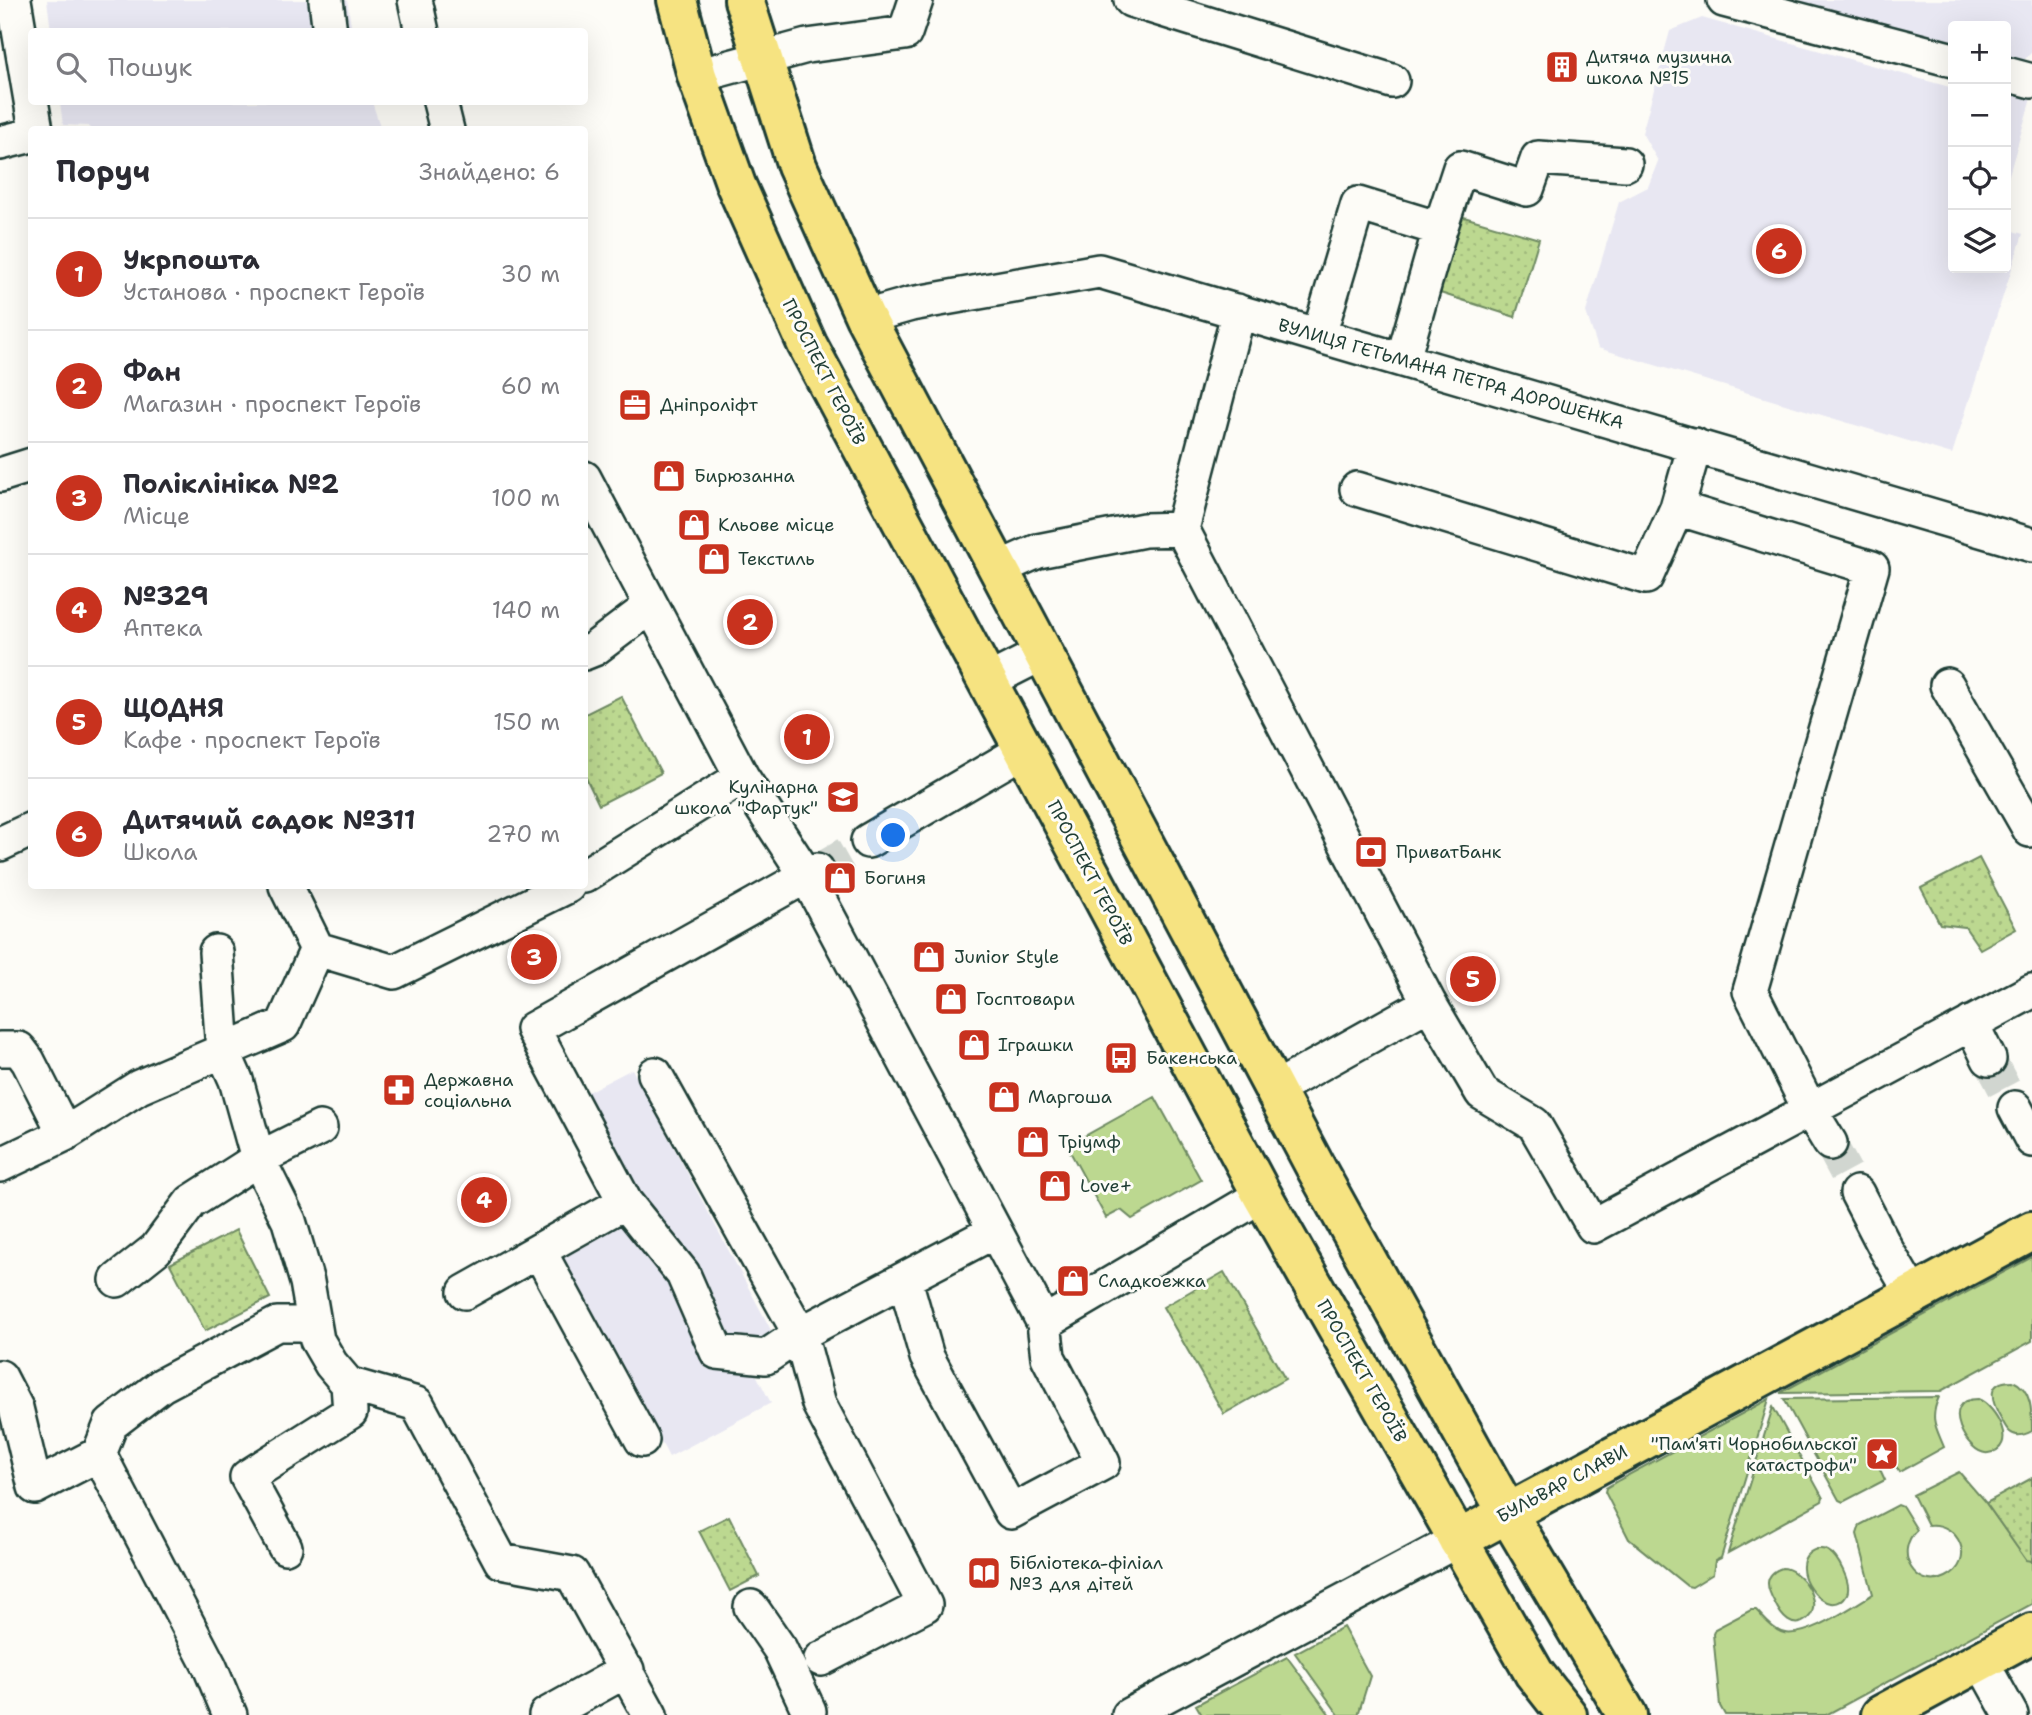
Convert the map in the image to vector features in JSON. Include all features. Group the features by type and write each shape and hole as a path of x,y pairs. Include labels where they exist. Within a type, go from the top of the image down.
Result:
{"main road":[{"name":"ПРОСПЕКТ ГЕРОЇВ","path":"677,0 697,76 736,185 807,344 1262,1195 1534,1673 1567,1715"},
{"path":"744,0 797,166 865,317 1275,1089 1508,1514 1627,1715"},
{"name":"БУЛЬВАР СЛАВИ","path":"1458,1540 2032,1231"},
{"path":"1881,1715 2032,1633"}],"street":[{"path":"14,0 28,83"},
{"path":"327,0 330,28"},
{"path":"415,0 421,28"},
{"path":"697,76 807,46 905,33 916,0"},
{"path":"1131,0 1392,80"},
{"path":"1724,0 1948,59"},
{"path":"2011,75 2032,81"},
{"path":"32,105 35,126"},
{"path":"441,105 446,126"},
{"path":"0,143 28,136"},
{"path":"1403,359 1460,168 1527,189 1538,158 1625,164"},
{"path":"1319,335 1358,204 1440,229"},
{"name":"ВУЛИЦЯ ГЕТЬМАНА ПЕТРА ДОРОШЕНКА","path":"865,317 911,304 1099,271 2032,545"},
{"path":"1237,311 1182,529 1429,1003 1482,1093 1534,1124 1593,1226 2032,990"},
{"path":"1357,489 1646,577 1677,508 1696,445"},
{"path":"0,475 28,466"},
{"path":"588,486 742,777 812,873 1044,1323 1048,1357 1103,1463 1011,1512 927,1357 905,1280"},
{"path":"1677,508 1872,568 1750,991 1810,1110 1830,1143"},
{"path":"1000,568 1038,551 1144,530 1182,529"},
{"path":"588,651 651,607"},
{"path":"988,681 1043,653"},
{"path":"1947,685 2030,830 2032,829"},
{"path":"868,841 1024,750"},
{"path":"588,873 742,777"},
{"path":"0,844 28,831"},
{"path":"812,873 533,1029 625,1202 682,1274 717,1352 766,1357 800,1334 995,1231"},
{"path":"287,889 317,949 394,972 562,889"},
{"path":"0,1165 65,1134 139,1087 283,1025 317,949"},
{"path":"216,952 223,1051 236,1080 258,1158 289,1221 307,1282 317,1340 348,1384 350,1412 247,1477 285,1547"},
{"path":"1275,1089 1429,1003"},
{"path":"1971,1023 1989,1059"},
{"path":"0,1049 19,1049 28,1061 65,1134"},
{"path":"655,1074 800,1334 819,1405 925,1605 821,1659"},
{"path":"2015,1108 2032,1140"},
{"path":"117,1280 156,1249 191,1202 258,1158 320,1128"},
{"path":"1857,1193 1913,1295"},
{"path":"1044,1323 1262,1195"},
{"path":"465,1292 625,1202"},
{"path":"539,1251 642,1440"},
{"path":"0,1377 16,1408 34,1487 99,1454 111,1423 162,1385 277,1324 313,1324"},
{"path":"348,1384 417,1405 501,1561 572,1574 650,1715"},
{"path":"99,1454 210,1667 230,1715"},
{"name":"БУЛЬВАР СЛАВИ","path":"1129,1715 1458,1540"},
{"path":"751,1606 786,1661 809,1711 808,1715"},
{"path":"1981,1661 2011,1715"},
{"path":"546,1715 627,1670"}],"shaded area":[{"path":"47,0 347,0 352,28 51,28"},
{"path":"1742,0 2032,0 2032,52 2014,70 2011,69 2011,21 1948,21 1948,53"},
{"path":"1702,18 1948,87 1948,273 2010,273 1952,454 1598,348 1586,312 1619,202 1648,187 1658,161 1642,133 1670,31"},
{"path":"2011,94 2032,95 2011,168"},
{"path":"60,105 373,105 380,126 89,126 63,125"},
{"path":"2011,230 2023,234 2011,271"},
{"path":"632,1069 779,1345 749,1361 771,1403 669,1457 558,1249 635,1209 576,1098"}],"green space":[{"path":"1457,215 1539,239 1515,317 1434,291"},
{"path":"621,696 661,773 599,805 588,782 588,712"},
{"path":"1979,858 2016,929 1980,949 1965,927 1940,924 1921,888"},
{"path":"1155,1097 1201,1180 1132,1219 1121,1210 1106,1218 1067,1146"},
{"path":"236,1230 270,1298 205,1331 170,1264"},
{"path":"2032,1257 2032,1341 1941,1391 1780,1393"},
{"path":"1224,1272 1285,1379 1224,1414 1163,1307"},
{"path":"2013,1381 2024,1390 2031,1409 2032,1431 2027,1434 2015,1435 2007,1429 1993,1399 1994,1388 1998,1384"},
{"path":"1939,1397 1934,1417 1944,1447 1899,1472 1886,1446 1872,1452 1885,1480 1843,1502 1839,1500 1784,1399"},
{"path":"1769,1399 1721,1558 1715,1561 1713,1574 1692,1587 1687,1586 1629,1539 1605,1492 1606,1488"},
{"path":"1978,1399 1997,1417 2003,1435 2002,1443 1997,1449 1988,1453 1980,1452 1972,1446 1960,1427 1958,1417 1959,1408 1966,1401"},
{"path":"1773,1407 1823,1498 1728,1553"},
{"path":"1959,1472 1986,1503 2026,1559 2032,1561 2032,1604 1826,1715 1725,1715 1720,1706 1713,1634 1715,1629 1751,1610 1756,1610 1781,1632 1802,1632 1828,1621 1873,1594 1857,1534 1860,1525 1898,1505 1903,1507 1917,1530 1907,1549 1911,1568 1926,1579 1946,1577 1961,1562 1960,1544 1948,1529 1939,1525 1928,1525 1913,1495"},
{"path":"2032,1478 2032,1561 2026,1560 1986,1503"},
{"path":"729,1516 759,1576 730,1591 699,1531"},
{"path":"1817,1549 1825,1549 1832,1554 1843,1571 1848,1589 1839,1602 1829,1603 1819,1597 1805,1577 1803,1566 1807,1556"},
{"path":"1782,1568 1796,1574 1812,1596 1812,1612 1803,1622 1788,1621 1770,1593 1769,1578"},
{"path":"1343,1627 1370,1676 1358,1715 1339,1715 1295,1653"},
{"path":"1287,1657 1330,1715 1202,1715 1196,1705"}],"tunnel":[{"path":"817,870 868,841"},
{"path":"1989,1059 2015,1108"},
{"path":"1830,1143 1857,1193"}],"place":[{"name":"Дитяча музична школа №15","path":"1562,67"},
{"name":"Дитячий садок №311","path":"1779,251"},
{"name":"Дніпроліфт","path":"635,405"},
{"name":"Бирюзанна","path":"669,476"},
{"name":"Кльове місце","path":"694,525"},
{"name":"Текстиль","path":"714,559"},
{"name":"Фан","path":"750,622"},
{"name":"Укрпошта","path":"807,737"},
{"name":"Кулінарна школа \"Фартук\"","path":"843,797"},
{"name":"ПриватБанк","path":"1371,852"},
{"name":"Богиня","path":"840,878"},
{"name":"Поліклініка №2","path":"534,957"},
{"name":"Junior Style","path":"929,957"},
{"name":"ЩОДНЯ","path":"1473,979"},
{"name":"Госптовари","path":"951,999"},
{"name":"Іграшки","path":"974,1045"},
{"name":"Бакенська","path":"1121,1058"},
{"name":"Державна соціальна","path":"399,1090"},
{"name":"Маргоша","path":"1004,1097"},
{"name":"Тріумф","path":"1033,1142"},
{"name":"Love+","path":"1055,1186"},
{"name":"№329","path":"484,1200"},
{"name":"Сладкоежка","path":"1073,1281"},
{"name":"\"Пам'яті Чорнобильскої катастрофи\"","path":"1882,1454"},
{"name":"Бібліотека-філіал №3 для дітей","path":"984,1573"}]}
